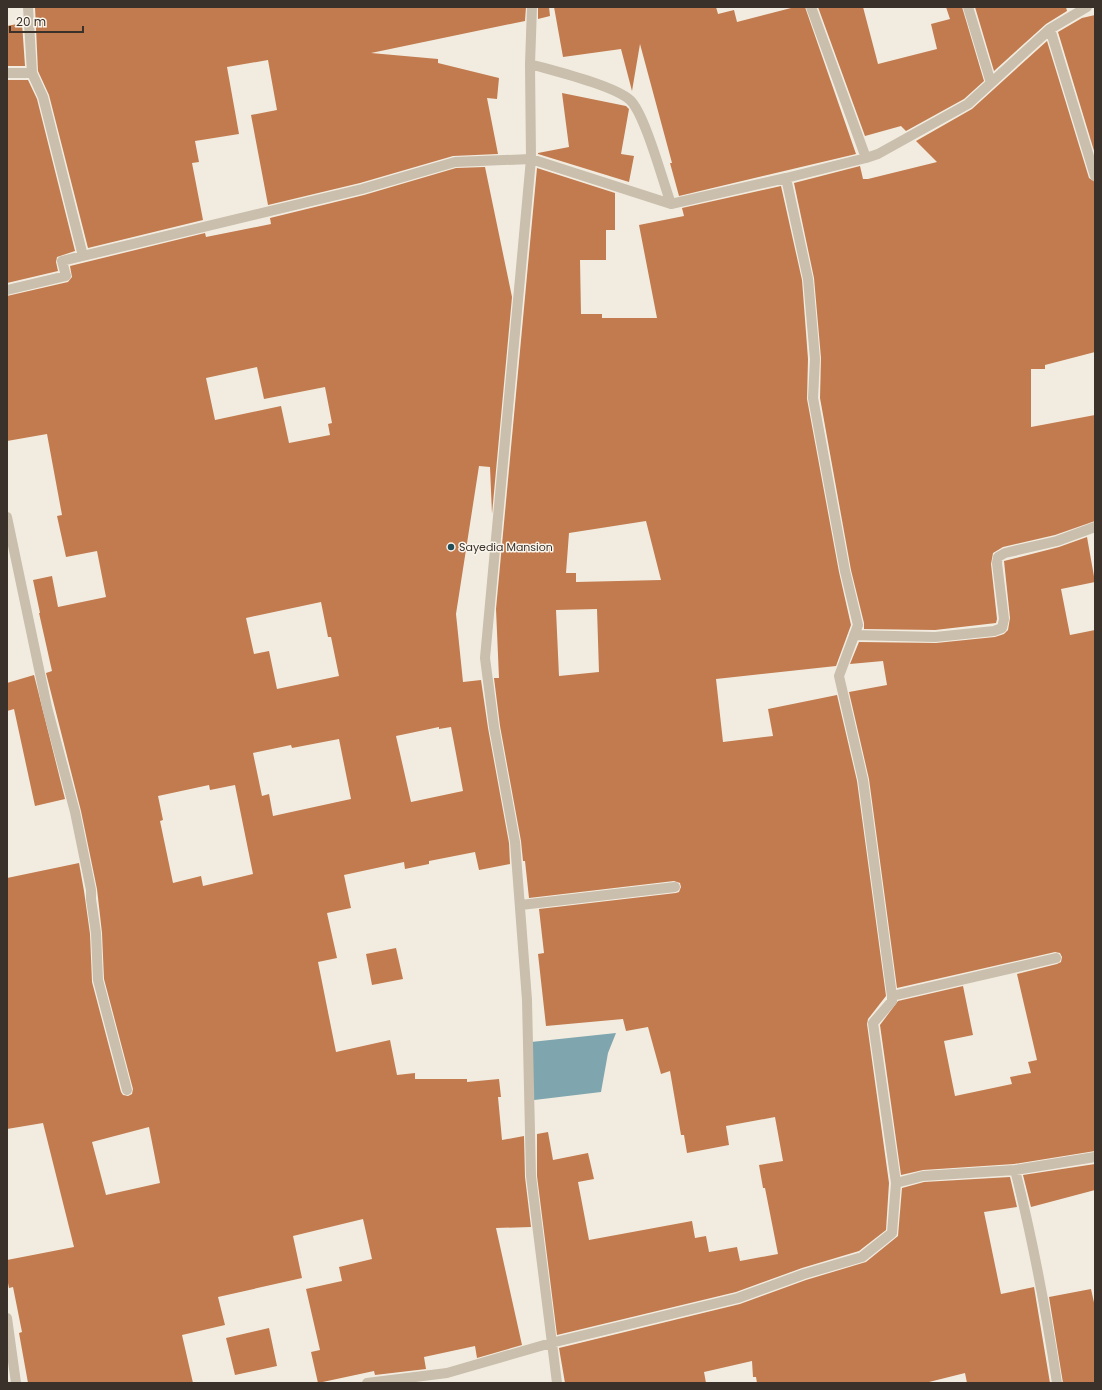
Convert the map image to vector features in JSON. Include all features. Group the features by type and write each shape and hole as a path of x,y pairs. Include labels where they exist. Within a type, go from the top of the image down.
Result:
{"street":[{"path":"28,7 32,73 43,97 83,256"},
{"path":"532,7 530,64 531,159 485,658 494,727 515,842 521,905 527,1000 531,1176 557,1383"},
{"path":"811,7 866,158"},
{"path":"968,7 991,83"},
{"path":"7,290 66,276 62,261 362,189 455,162 531,159 671,204 866,158 878,154 968,104 1050,29 1087,7"},
{"path":"1050,29 1095,176"},
{"path":"530,64 615,91 632,101 646,130 671,204"},
{"path":"7,73 32,73"},
{"path":"367,1383 447,1374 551,1343 738,1298 804,1274 862,1257 892,1233 896,1183 873,1023 892,1001 892,996 863,780 839,676 858,625 845,571 813,398 815,359 808,279 786,178"},
{"path":"7,517 47,707 76,812 91,890 96,933 98,980 127,1090"},
{"path":"854,635 935,637 994,631 1002,628 1004,619 997,563 998,557 1005,553 1057,541 1095,527"},
{"path":"521,905 675,887"},
{"path":"892,996 1056,958"},
{"path":"896,1183 924,1176 1015,1170 1095,1157"},
{"path":"1015,1170 1029,1223 1050,1335 1057,1383"},
{"path":"7,1318 16,1383"}],"water":[{"path":"616,1033 608,1053 601,1092 526,1101 531,1042"}],"building":[{"path":"35,7 526,7 525,21 371,53 438,59 438,63 499,78 497,99 487,98 498,154 453,156 360,183 268,205 251,115 277,110 268,60 227,67 239,134 195,141 199,162 192,163 203,220 88,248 49,95 38,71"},
{"path":"538,7 549,7 550,16 538,19"},
{"path":"554,7 716,7 718,14 734,10 737,22 795,7 805,7 856,154 679,196 670,163 672,163 640,44 632,91 621,49 563,57"},
{"path":"818,7 863,7 878,64 937,49 931,24 950,19 946,7 962,7 984,81 964,99 906,131 901,126 865,136"},
{"path":"975,7 1066,7 1067,11 1046,24 994,71"},
{"path":"1095,15 1095,154 1058,32 1082,18"},
{"path":"22,23 25,66 7,66 7,26"},
{"path":"1047,41 1089,178 1095,182 1095,352 1045,365 1045,369 1031,369 1031,427 1095,415 1095,521 1055,535 1003,547 993,553 991,564 997,619 996,623 935,630 864,629 864,623 851,570 820,398 821,358 814,278 794,183 860,166 863,179 868,179 937,162 916,141 972,109"},
{"path":"7,80 28,80 37,99 75,251 57,257 56,262 58,271 7,283"},
{"path":"562,93 626,106 629,109 621,154 634,156 629,182 538,154 569,147"},
{"path":"485,167 512,297 492,514 490,467 479,466 456,614 463,682 481,680 488,728 509,843 510,864 479,870 475,852 429,861 429,864 405,869 404,862 344,875 351,908 327,913 337,958 318,962 336,1052 390,1040 397,1075 415,1073 415,1079 467,1079 467,1082 499,1079 501,1097 498,1097 502,1140 524,1136 525,1177 531,1227 496,1228 522,1345 477,1358 475,1346 424,1357 426,1369 375,1375 374,1371 318,1383 311,1352 320,1350 306,1289 342,1281 339,1267 372,1259 363,1219 293,1236 302,1278 218,1297 225,1325 182,1335 193,1383 28,1383 19,1333 22,1332 13,1287 9,1288 7,1278 7,1260 74,1247 43,1123 7,1129 7,878 79,863 90,934 92,982 121,1092 123,1095 128,1096 132,1094 133,1089 104,979 102,933 97,889 81,811 46,673 52,671 33,580 52,576 58,607 106,597 97,551 66,557 57,516 62,515 47,434 7,441 7,296 68,282 72,277 70,266 205,233 206,237 271,224 270,218 364,195 456,168","holes":["257,367 264,399 325,387 332,423 328,424 330,435 289,443 281,406 215,420 206,378","321,602 328,637 331,637 339,676 277,689 269,651 254,654 246,618","439,727 439,729 451,727 463,791 411,802 396,736","339,739 351,799 273,816 269,794 262,796 253,753 291,745 292,748","209,785 210,790 235,785 253,874 203,886 201,876 173,883 160,821 163,820 158,796","149,1127 160,1183 106,1195 92,1142"]},
{"path":"537,168 615,193 615,230 606,230 606,260 580,260 581,314 602,314 602,318 657,318 639,225 684,216 682,208 781,186 802,280 808,359 807,399 839,572 851,625 836,666 716,679 723,742 773,736 768,709 837,695 857,781 886,996 868,1019 867,1024 889,1183 886,1230 859,1251 802,1268 736,1292 557,1335 537,1176 537,1134 548,1132 553,1160 588,1153 594,1179 578,1182 589,1240 692,1221 695,1238 706,1236 709,1252 737,1247 740,1261 778,1254 759,1165 783,1161 775,1117 726,1126 729,1145 687,1153 684,1135 681,1135 670,1071 661,1074 648,1027 626,1031 623,1019 546,1026 538,954 544,953 539,909 676,893 679,892 681,887 680,883 674,881 529,898 525,861 523,861 521,841 500,726 494,678 499,678 496,609","holes":["646,521 661,580 576,582 576,573 566,573 569,533","597,609 599,672 559,676 556,610"]},
{"path":"1087,537 1095,582 1061,589 1070,635 1095,630 1095,1151 1014,1164 923,1170 901,1175 880,1025 898,1001 963,986 973,1035 944,1041 955,1096 1012,1084 1010,1077 1031,1073 1028,1062 1037,1060 1017,974 1057,964 1061,962 1062,957 1060,953 1055,952 897,988 869,779 849,692 887,685 883,661 850,664 859,642 936,643 995,637 1004,634 1008,630 1010,618 1004,561 1059,547"},
{"path":"34,675 65,799 35,806 14,709 7,711 7,683"},
{"path":"396,948 403,979 372,985 366,954"},
{"path":"1095,1164 1095,1190 1031,1207 1023,1175"},
{"path":"1010,1177 1017,1207 984,1212 1001,1294 1034,1287 1050,1383 967,1383 965,1373 925,1383 757,1383 756,1377 753,1377 752,1361 704,1372 706,1383 565,1383 559,1348 740,1304 806,1280 866,1262 898,1236 902,1188 924,1182"},
{"path":"1091,1289 1095,1307 1095,1383 1063,1383 1049,1297"},
{"path":"269,1328 277,1366 235,1375 226,1338"}],"place":[{"name":"Sayedia Mansion","path":"451,547"}]}
